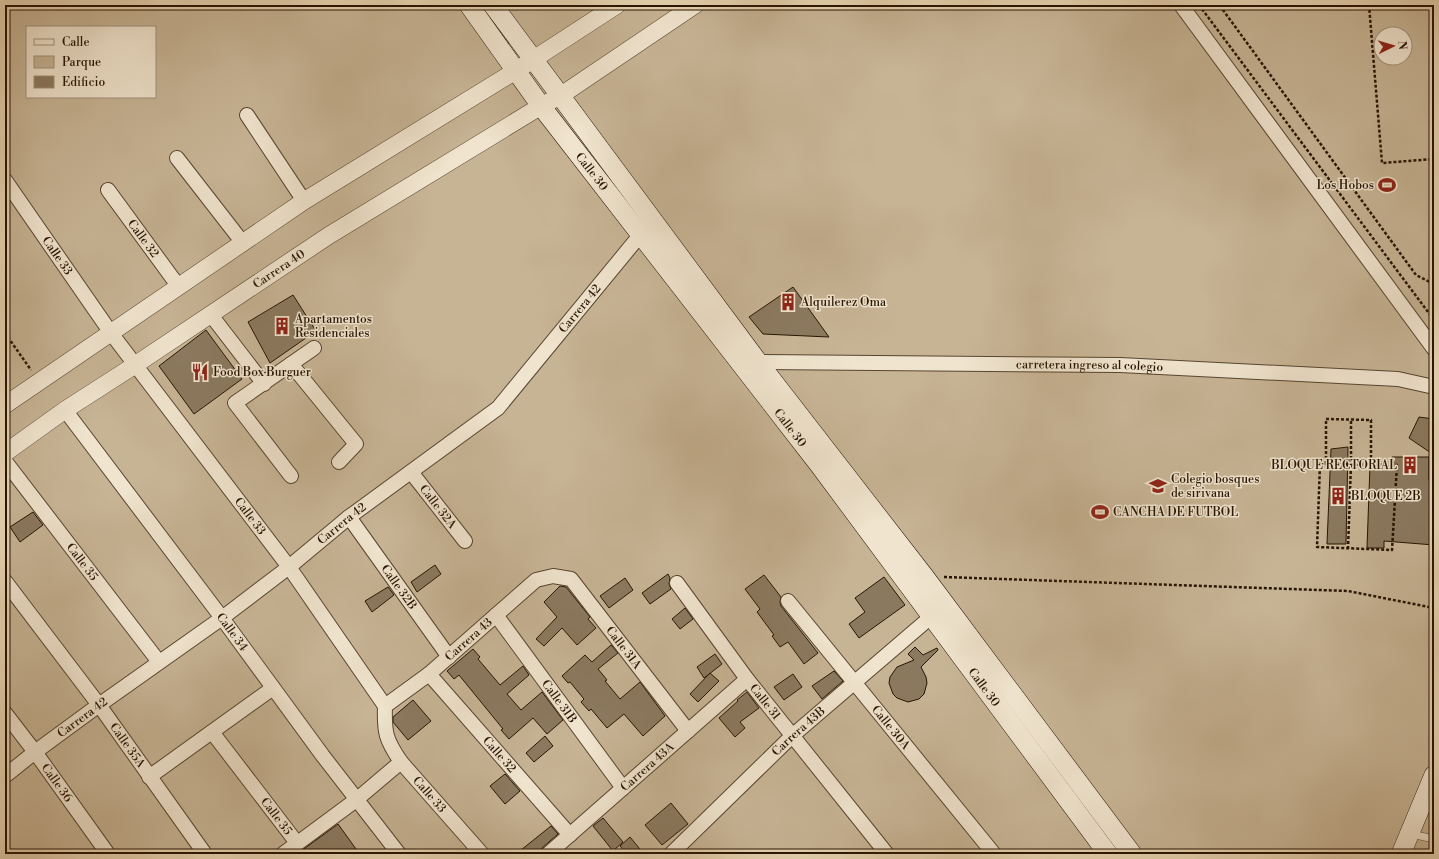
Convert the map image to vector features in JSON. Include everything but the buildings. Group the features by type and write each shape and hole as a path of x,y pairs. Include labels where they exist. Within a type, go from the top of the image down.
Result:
{"main road":[{"name":"Calle 30","path":"468,5 517,70 541,106 641,234 753,366 924,576 1132,854"},
{"name":"Calle 30","path":"493,5 534,59 753,366 815,459 1108,854"},
{"path":"1401,854 1434,774"}],"street":[{"path":"5,405 304,201 517,70 617,5"},
{"name":"Carrera 40","path":"5,453 64,410 136,365 328,236 541,106 560,96 695,5"},
{"path":"1181,5 1434,349"},
{"path":"247,115 304,201"},
{"path":"177,158 243,243"},
{"name":"Calle 33","path":"5,180 111,333 289,567 385,706 387,737 392,749 401,762 482,854"},
{"name":"Calle 32","path":"108,190 179,287"},
{"name":"Carrera 42","path":"5,776 99,705 222,618 289,567 349,517 498,408 641,234"},
{"path":"211,315 264,384"},
{"path":"291,476 235,404 314,348"},
{"path":"291,364 356,444 340,462"},
{"name":"carretera ingreso al colegio","path":"753,366 1120,365 1398,379 1434,387"},
{"name":"Calle 34","path":"64,410 222,618 356,800 399,854"},
{"name":"Calle 35","path":"5,461 159,662"},
{"name":"Calle 32A","path":"411,472 465,541"},
{"name":"Calle 32B","path":"349,517 448,657"},
{"name":"Carrera 43","path":"385,706 429,674 536,580 553,576"},
{"name":"Calle 31A","path":"553,576 571,579 688,731"},
{"name":"Calle 35A","path":"5,581 99,705 205,854"},
{"name":"Calle 31","path":"677,583 747,679 887,854"},
{"name":"Calle 30A","path":"788,601 854,684 994,854"},
{"name":"Calle 31B","path":"496,615 623,788"},
{"name":"Carrera 43B","path":"671,854 792,736 932,616"},
{"name":"Calle 32","path":"429,674 570,835"},
{"name":"Carrera 43A","path":"548,854 747,679"},
{"path":"149,777 273,688"},
{"name":"Calle 36","path":"5,713 35,752 108,854"},
{"name":"Calle 35","path":"212,732 297,843"},
{"path":"283,854 356,800 401,762"}],"lane":[{"path":"1409,834 1434,839"}],"path":[{"path":"1199,5 1434,320"},
{"path":"1221,5 1223,10 1416,275 1434,284"},
{"path":"1369,5 1382,163 1434,159"},
{"path":"5,333 39,382"},
{"path":"1326,464 1326,419 1351,419 1371,420 1371,465"},
{"path":"1348,549 1351,419"},
{"path":"1320,464 1351,464 1397,465 1392,550 1317,547 1320,464"},
{"path":"924,576 1348,591 1434,608"}],"green space":[{"path":"5,5 1434,5 1434,854 5,854"}],"place":[{"name":"Los Hobos","path":"1387,185"},
{"name":"Alquilerez Oma","path":"788,302"},
{"name":"Apartamentos Residenciales","path":"282,326"},
{"name":"Food Box Burguer","path":"200,372"},
{"name":"BLOQUE RECTORIAL","path":"1410,465"},
{"name":"Colegio bosques de sirivana","path":"1158,486"},
{"name":"BLOQUE 2B","path":"1338,496"},
{"name":"CANCHA DE FUTBOL","path":"1100,512"}]}
